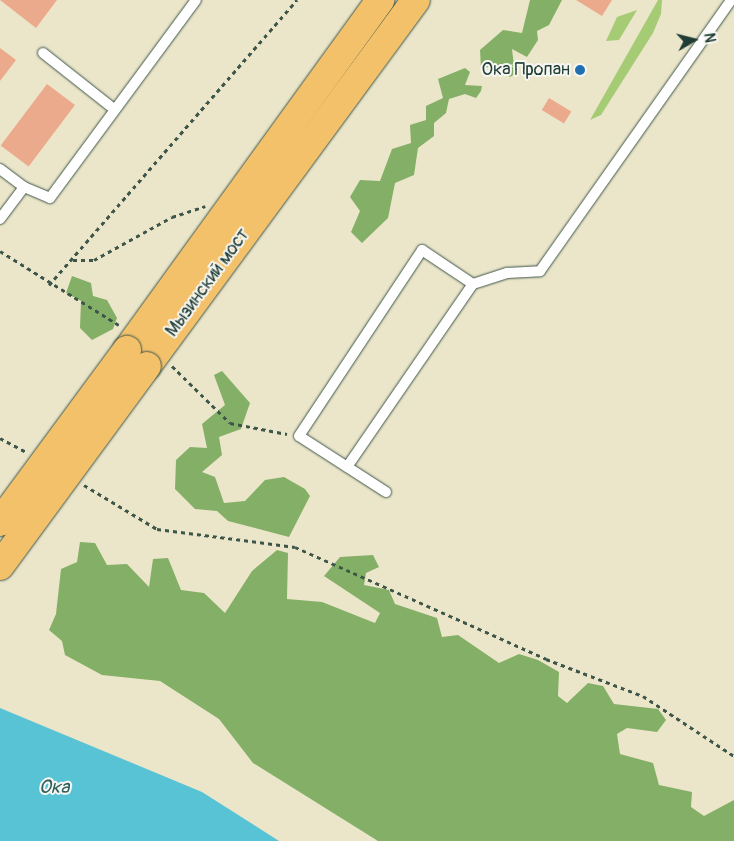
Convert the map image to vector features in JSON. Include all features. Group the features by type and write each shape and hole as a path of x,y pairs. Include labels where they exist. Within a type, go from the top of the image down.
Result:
{"main road":[{"name":"Мызинский мост","path":"0,566 141,352 229,209 380,0"},
{"name":"Мызинский мост","path":"0,522 141,352 416,0"}],"lane":[{"path":"0,169 24,186 50,198 196,0"},
{"path":"347,467 472,284 507,273 540,271 731,0"},
{"path":"43,53 114,109"},
{"path":"0,219 24,186"},
{"path":"386,492 299,436 422,250 472,284"}],"path":[{"path":"49,285 297,0"},
{"path":"72,260 94,260 200,205 229,209"},
{"path":"0,251 141,352 230,423 299,436"},
{"path":"111,500 157,529 295,547 546,659 643,696 734,756"}],"green space":[{"path":"530,0 562,0 549,25 537,31 538,40 527,57 512,49 515,74 510,77 494,65 481,69 480,50 503,30 522,33"},
{"path":"658,0 662,0 661,14 653,33 601,115 590,120"},
{"path":"637,10 619,40 606,41 617,17"},
{"path":"465,68 470,72 465,85 482,86 481,91 476,98 465,94 449,99 446,113 434,123 434,136 418,148 414,175 395,183 388,218 362,243 351,232 360,211 350,197 360,180 380,181 392,149 411,143 410,125 426,120 426,106 443,98 438,79"},
{"path":"72,276 91,283 93,296 107,300 117,318 113,329 92,340 80,328 81,301 66,293"},
{"path":"222,371 250,403 241,429 219,437 222,455 202,472 215,477 224,503 245,501 265,480 284,477 305,489 310,496 289,537 228,521 217,511 195,509 175,489 176,460 190,447 207,448 202,424 225,405 214,375"},
{"path":"80,542 95,543 107,565 127,564 149,587 153,559 168,558 181,590 204,593 225,613 252,571 277,550 288,553 287,599 322,602 375,623 380,613 324,576 340,557 373,555 379,567 366,573 364,585 389,590 395,604 437,618 442,637 458,635 499,663 519,654 538,660 559,672 558,696 567,703 588,683 603,686 614,704 658,709 666,720 657,732 627,728 617,734 620,754 653,763 659,785 692,792 691,807 704,816 734,800 734,841 378,841 253,763 219,719 160,681 102,675 65,655 62,641 49,630 56,614 61,569 77,562"}],"water":[{"name":"Ока","path":"0,708 202,792 279,841 0,841"}],"building":[{"path":"0,0 57,0 36,28"},
{"path":"576,0 612,0 602,16"},
{"path":"0,48 16,60 0,81"},
{"path":"47,84 75,105 29,167 1,145"},
{"path":"549,98 571,111 564,123 542,110"}],"place":[{"name":"Ока Пропан","path":"580,70"}]}
